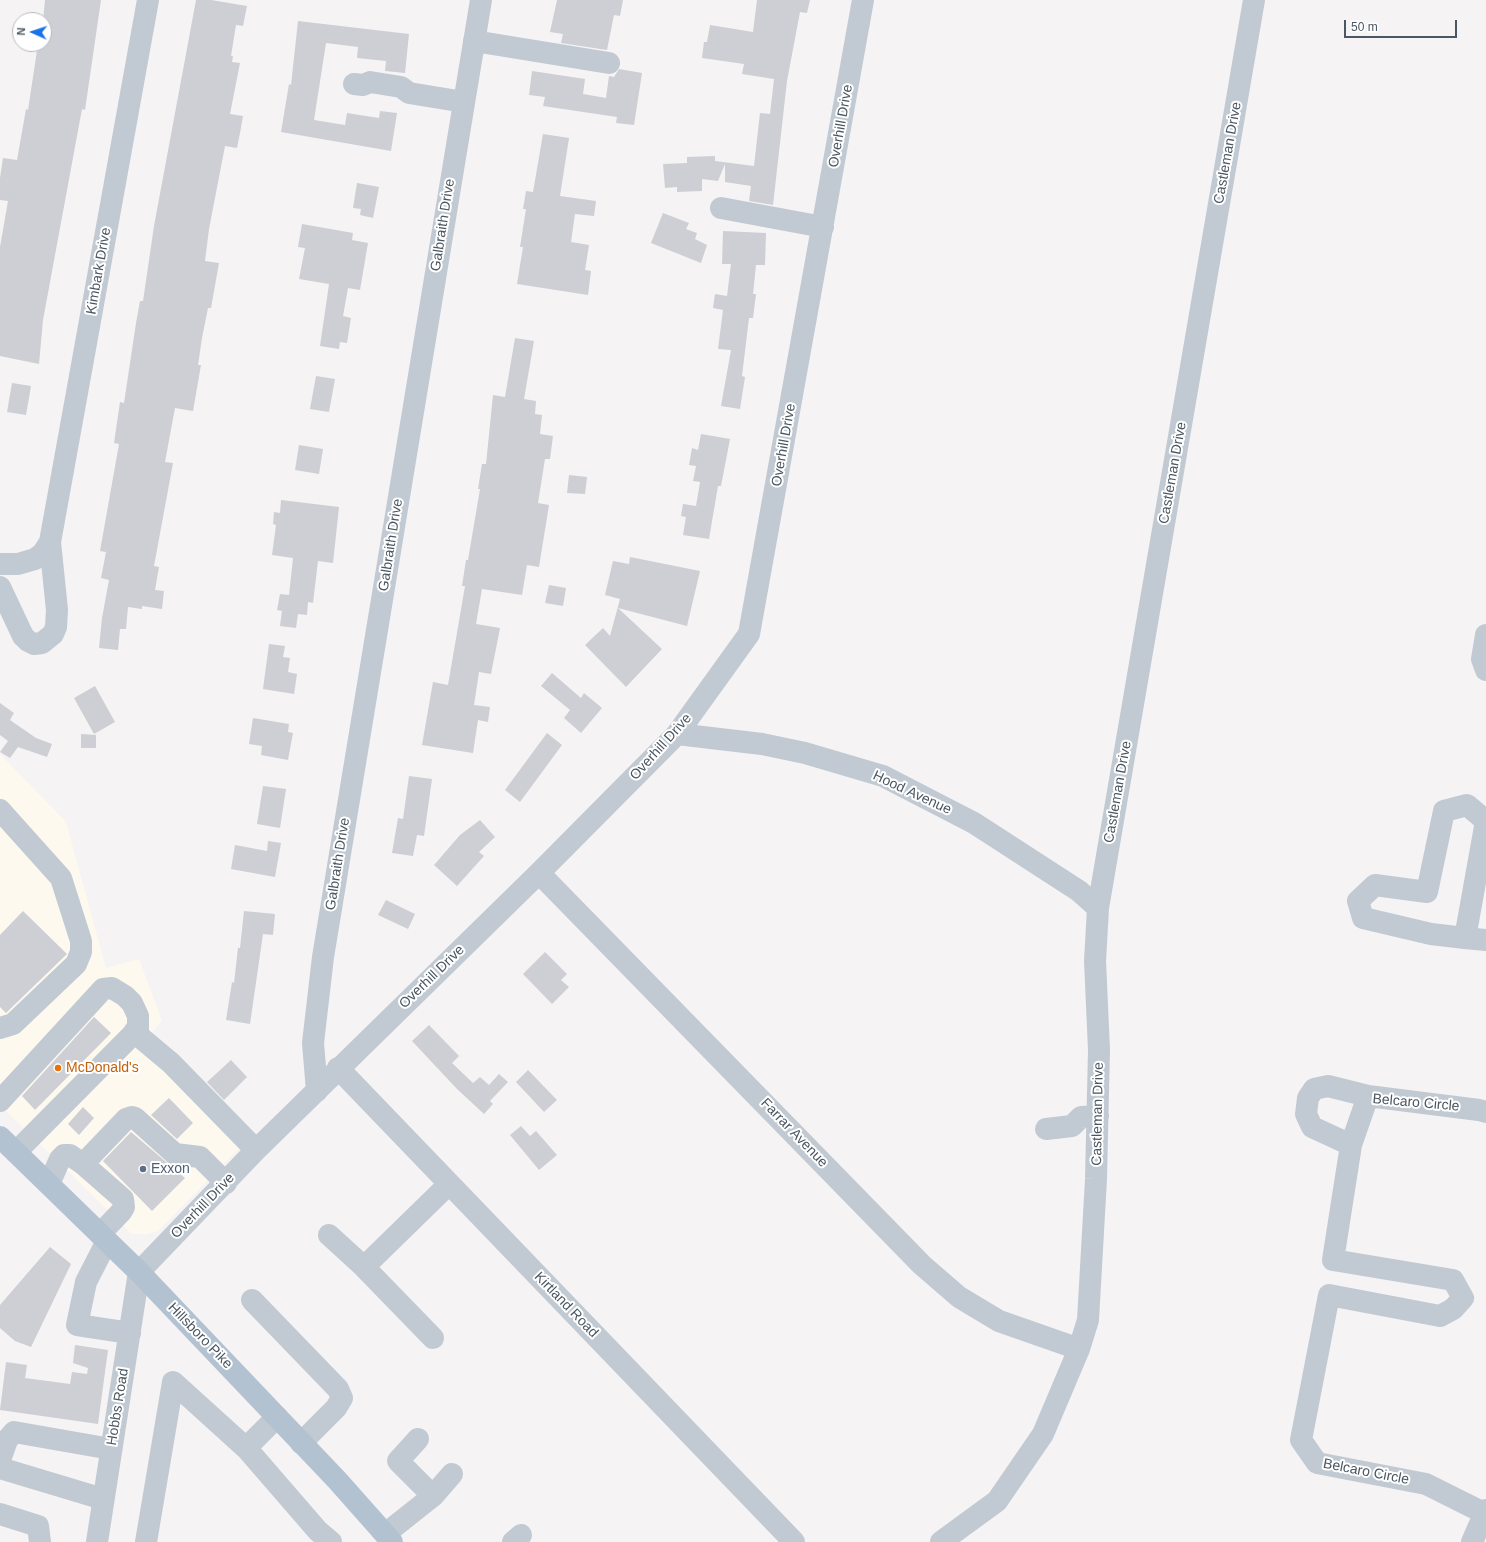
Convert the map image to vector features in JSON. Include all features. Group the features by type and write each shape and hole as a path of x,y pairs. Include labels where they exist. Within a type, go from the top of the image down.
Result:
{"main road":[{"name":"Hillsboro Pike","path":"0,1137 139,1272 277,1417 388,1538"}],"street":[{"name":"Kimbark Drive","path":"0,587 23,636 28,641 34,644 48,639 53,634 57,618 50,542 148,0"},
{"name":"Galbraith Drive","path":"317,1091 312,1043 322,957 481,0"},
{"name":"Overhill Drive","path":"139,1272 256,1150 317,1091 338,1068 539,873 677,734 750,634 863,0"},
{"name":"Castleman Drive","path":"941,1542 997,1501 1043,1434 1079,1349 1088,1320 1098,1116 1099,1050 1095,961 1098,908 1254,0"},
{"path":"474,41 609,63"},
{"path":"359,84 370,92 400,97 408,93 464,102"},
{"path":"721,208 823,227"},
{"name":"Kimbark Drive","path":"0,564 18,564 35,559 43,553 50,542"},
{"path":"1486,635 1482,659 1486,670"},
{"name":"Hood Avenue","path":"677,734 777,747 805,753 883,776 974,823 1079,891 1098,908"},
{"path":"1465,938 1486,821 1467,805 1444,811 1427,892 1375,885 1358,901 1363,918 1431,934 1465,938 1486,940"},
{"path":"0,810 60,878 81,941 81,952 76,964 13,1024 0,1028"},
{"name":"Farrar Avenue","path":"539,873 922,1265 958,1297 999,1321 1079,1349"},
{"path":"0,1101 103,988 112,988 125,996 132,1003 138,1016 138,1029 16,1152"},
{"path":"134,1032 171,1063 256,1150"},
{"name":"Kirtland Road","path":"338,1068 794,1542"},
{"path":"1351,1145 1312,1127 1306,1114 1308,1098 1314,1089 1328,1086 1368,1096"},
{"name":"Belcaro Circle","path":"1486,1112 1368,1096 1351,1145 1328,1295 1301,1440 1317,1462 1426,1484 1486,1512"},
{"path":"1046,1129 1072,1126 1082,1117 1098,1116"},
{"path":"83,1164 126,1119 132,1117 175,1154 200,1157 226,1183"},
{"path":"48,1184 60,1159 64,1155 70,1155 83,1164 123,1199 124,1207 103,1237 86,1282 77,1325 130,1334"},
{"path":"364,1267 449,1184"},
{"path":"329,1235 364,1267 433,1338"},
{"path":"1328,1295 1440,1316 1453,1310 1463,1298 1453,1280 1333,1260"},
{"name":"Hobbs Road","path":"97,1542 139,1272"},
{"path":"252,1300 338,1389 342,1398 336,1408 301,1443"},
{"path":"146,1542 173,1382 246,1448 318,1531 331,1542"},
{"path":"246,1448 277,1417"},
{"path":"0,1460 6,1440 14,1432 111,1449"},
{"path":"418,1439 398,1461 433,1496"},
{"path":"0,1468 103,1499"},
{"path":"388,1538 433,1496 452,1474"},
{"path":"1472,1542 1486,1512"},
{"path":"0,1514 38,1526 40,1542"}],"shaded area":[{"path":"0,754 66,822 106,968 139,959 162,1020 144,1043 243,1144 158,1231 147,1234 132,1234 0,1105"}],"building":[{"path":"45,0 101,0 85,110 82,109 43,320 39,364 0,356 0,247 8,201 0,200 0,178 3,158 17,160 26,109 28,110 37,52 52,52 52,12 44,12"},
{"path":"196,0 211,0 247,6 243,26 236,25 231,56 233,56 232,62 240,63 230,114 243,116 237,148 225,146 209,229 205,261 219,263 211,308 208,308 202,338 198,365 201,365 193,411 175,408 165,462 173,463 154,566 159,567 155,590 164,591 162,609 142,606 142,609 128,607 126,629 120,629 118,650 99,648 102,618 109,580 101,578 106,552 100,551 119,444 114,443 120,402 124,403 136,323 140,301 143,301 154,226"},
{"path":"557,0 623,0 620,16 614,15 607,50 561,43 563,34 550,32"},
{"path":"757,0 810,0 807,13 800,12 787,81 773,205 749,201 751,186 725,182 725,164 718,181 702,179 702,191 677,192 677,187 665,188 663,164 687,163 687,157 715,156 715,161 754,166 760,113 770,114 774,79 742,74 744,64 702,58 704,42 707,42 710,25 753,32"},
{"path":"298,21 409,34 405,73 385,71 386,61 357,58 358,47 326,43 314,120 345,125 347,113 379,118 380,111 397,113 391,151 281,132 289,84 291,85"},
{"path":"619,69 642,73 634,125 616,123 617,117 543,106 545,97 529,95 532,71 585,79 583,94 606,98 609,76 614,77"},
{"path":"543,134 569,138 560,196 596,201 594,216 575,214 571,242 589,245 585,270 591,271 588,295 517,284 523,247 520,247 526,209 523,209 526,191 533,192"},
{"path":"357,183 379,187 373,218 360,215 361,209 353,208"},
{"path":"663,213 689,223 686,229 697,233 695,239 707,245 701,263 651,243"},
{"path":"302,224 353,233 352,240 368,243 360,290 348,288 343,316 351,318 347,343 340,342 339,349 320,346 329,284 299,279 305,248 298,247"},
{"path":"723,231 766,233 765,265 756,265 753,294 756,294 753,318 749,318 742,376 745,377 740,409 721,406 731,350 718,349 723,310 713,308 715,294 727,296 731,264 722,264"},
{"path":"515,338 534,341 524,399 536,401 535,414 542,415 540,434 553,436 550,459 545,459 538,503 549,505 539,567 527,565 522,595 482,589 476,624 500,628 491,674 479,672 474,705 490,707 488,722 478,720 473,753 422,745 433,682 448,685 465,586 462,586 466,560 468,560 480,489 478,489 482,464 486,464 493,395 505,397"},
{"path":"316,376 335,379 329,412 310,409"},
{"path":"12,383 31,386 26,415 7,412"},
{"path":"701,434 730,439 721,486 718,486 709,539 683,535 686,517 681,516 683,504 696,506 700,482 693,481 696,466 689,465 692,448 698,450"},
{"path":"299,445 323,449 319,474 295,470"},
{"path":"569,475 587,477 585,494 567,493"},
{"path":"281,500 339,507 333,563 318,561 313,603 308,602 307,615 298,614 296,628 280,626 282,611 277,610 280,594 289,595 293,558 272,555 276,525 273,524 274,512 280,513"},
{"path":"630,557 700,571 687,626 618,608 662,649 626,687 585,645 603,628 610,636 620,599 605,595 613,561 629,564"},
{"path":"549,585 566,588 563,606 545,603"},
{"path":"269,644 285,646 283,657 290,658 288,672 297,674 294,694 263,689"},
{"path":"552,673 581,698 584,693 602,708 581,733 564,718 570,710 541,686"},
{"path":"95,686 115,722 94,734 74,698"},
{"path":"0,703 14,713 10,720 36,738 52,744 47,757 18,747 10,758 0,752 8,741 0,735"},
{"path":"253,718 289,724 288,732 293,733 288,760 261,755 262,746 249,744"},
{"path":"547,733 562,745 520,802 505,790"},
{"path":"81,734 96,735 96,748 81,748"},
{"path":"409,776 432,779 424,836 417,835 413,856 392,853 398,818 403,819"},
{"path":"263,786 286,789 280,828 257,824"},
{"path":"480,820 495,837 479,852 484,856 457,886 434,865 460,835"},
{"path":"268,841 281,843 275,877 231,869 235,845 267,851"},
{"path":"386,900 415,914 408,929 378,915"},
{"path":"23,911 67,954 6,1013 0,1007 0,935"},
{"path":"244,911 275,914 273,935 263,934 250,1024 226,1020 232,982 234,983 238,948 240,948"},
{"path":"545,952 567,974 561,980 569,987 552,1004 523,974"},
{"path":"94,1017 111,1033 35,1110 22,1096"},
{"path":"429,1025 459,1056 452,1063 473,1083 480,1077 489,1085 499,1074 508,1082 490,1101 493,1104 484,1114 457,1089 412,1041"},
{"path":"231,1060 247,1077 224,1100 207,1082"},
{"path":"528,1070 557,1100 544,1112 516,1082"},
{"path":"169,1098 193,1123 177,1139 151,1115"},
{"path":"83,1107 94,1118 79,1135 68,1124"},
{"path":"521,1126 530,1136 536,1131 557,1155 539,1170 510,1135"},
{"name":"Exxon","path":"131,1132 185,1178 152,1211 103,1161"},
{"path":"50,1247 71,1264 31,1347 15,1341 0,1328 0,1305"},
{"path":"75,1345 108,1350 98,1424 0,1410 6,1362 27,1365 25,1378 70,1384 72,1372 87,1374 88,1368 73,1363"}],"place":[{"name":"McDonald's","path":"58,1068"},
{"name":"Exxon","path":"143,1169"}]}
